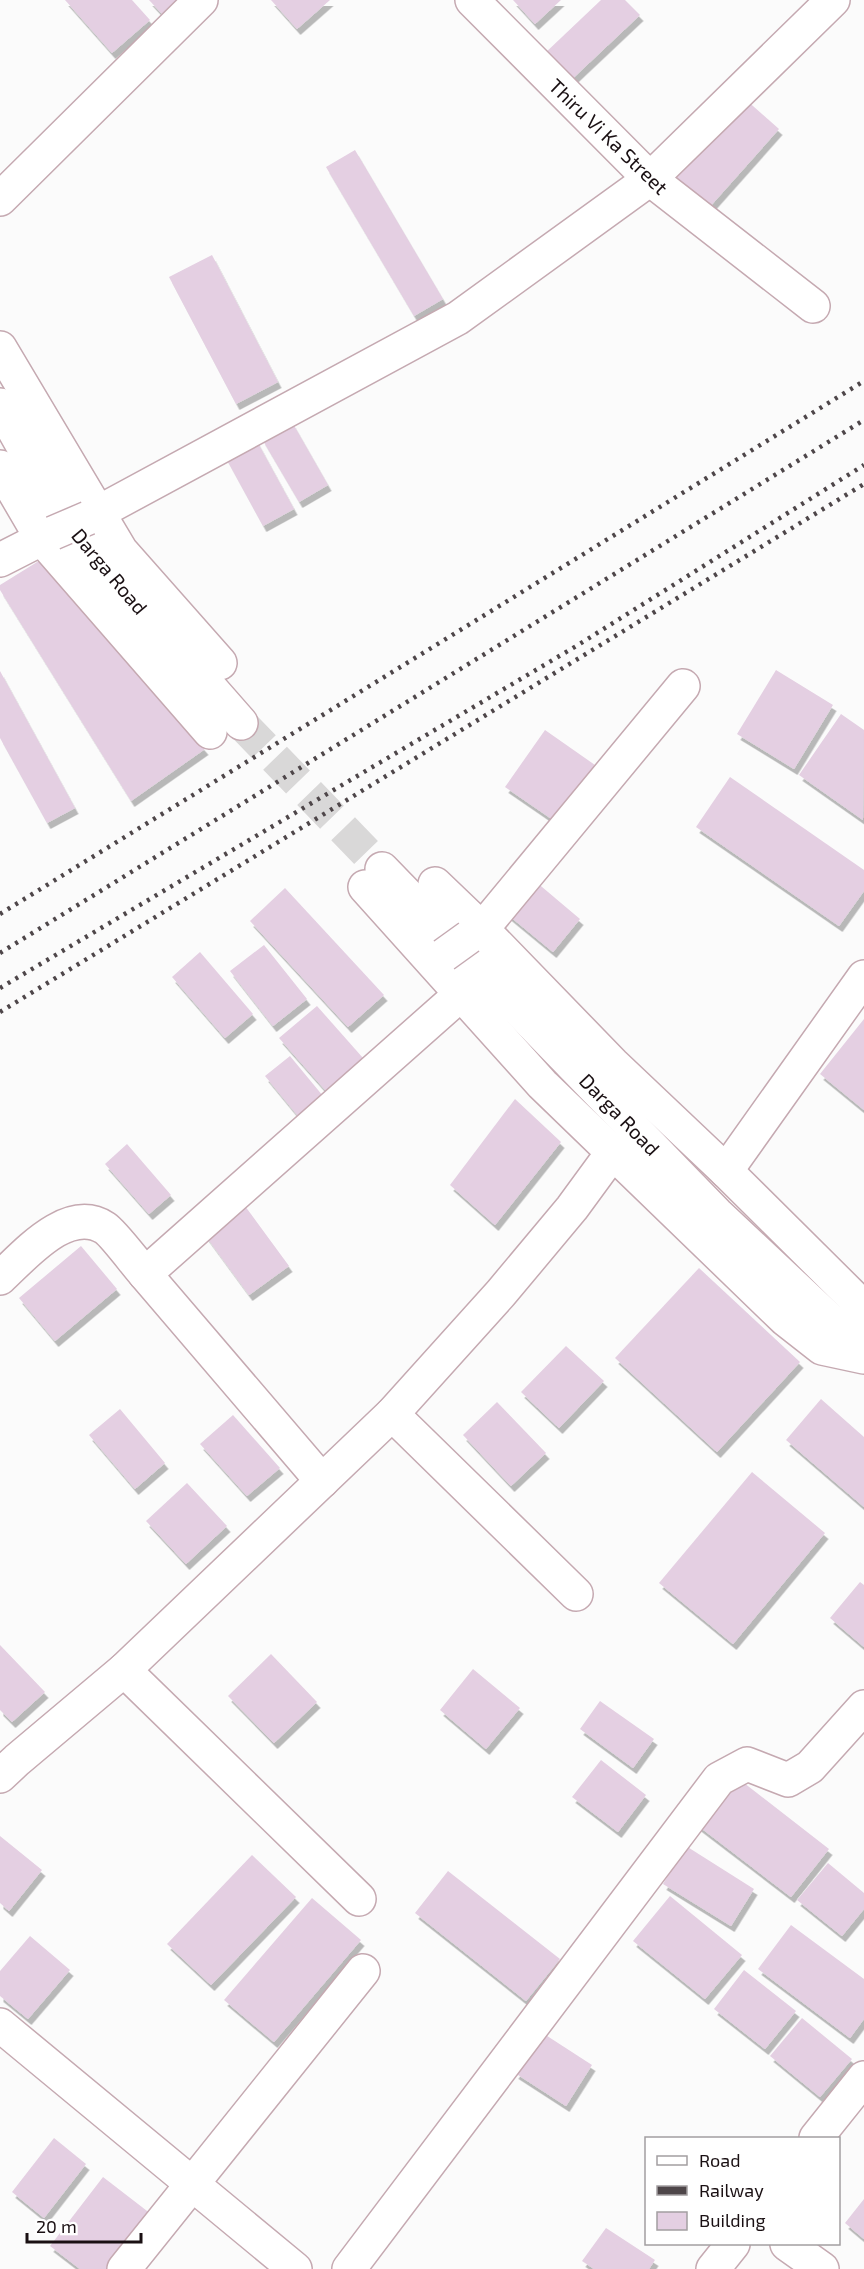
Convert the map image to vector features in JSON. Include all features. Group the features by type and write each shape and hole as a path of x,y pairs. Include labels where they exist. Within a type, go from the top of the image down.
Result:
{"street":[{"path":"0,199 201,0"},
{"name":"Thiru Vi Ka Street","path":"472,0 650,179 813,306"},
{"path":"0,559 93,516 458,318 650,179 832,0"},
{"path":"0,348 93,516 219,663"},
{"name":"Darga Road","path":"0,405 55,503 85,545 241,723"},
{"path":"0,468 48,536 210,732"},
{"path":"457,946 683,686"},
{"name":"Darga Road","path":"457,946 373,878 717,1214 864,1352"},
{"path":"435,884 457,946 461,994 542,1084 785,1319 822,1348 864,1357"},
{"path":"457,946 613,1064 726,1171 854,1299 864,1334"},
{"path":"726,1171 864,976"},
{"path":"145,1274 461,994"},
{"path":"6,1759 124,1670 392,1414 501,1293 572,1208 613,1152"},
{"path":"0,1278 52,1232 80,1220 105,1228 322,1480"},
{"path":"392,1414 576,1594"},
{"path":"124,1670 359,1899"},
{"path":"349,2269 719,1779 747,1764 788,1780 810,1767 864,1707"},
{"path":"124,2269 363,1971"},
{"path":"0,2025 295,2269"},
{"path":"818,2137 864,2078"},
{"path":"713,2269 732,2245"},
{"path":"788,2245 822,2269"}],"building":[{"path":"65,0 132,0 150,20 112,53"},
{"path":"149,0 178,0 162,14"},
{"path":"271,0 330,0 297,29"},
{"path":"513,0 561,0 535,24"},
{"path":"601,0 625,0 640,15 569,82 543,55"},
{"path":"735,90 779,129 707,210 663,171"},
{"path":"355,150 443,299 414,316 326,167"},
{"path":"212,255 278,382 236,404 169,277"},
{"path":"292,422 328,485 299,502 262,439"},
{"path":"253,434 294,509 263,526 222,451"},
{"path":"42,559 205,749 131,801 0,590 0,585"},
{"path":"776,670 833,705 794,769 737,734"},
{"path":"0,671 75,808 47,823 0,738"},
{"path":"841,714 864,730 863,820 799,775"},
{"path":"545,730 595,765 556,822 505,787"},
{"path":"730,777 864,870 864,891 839,926 696,827"},
{"path":"529,876 580,919 553,952 501,909"},
{"path":"285,888 384,995 348,1027 250,921"},
{"path":"264,945 307,999 273,1026 230,971"},
{"path":"200,952 253,1014 225,1038 172,977"},
{"path":"317,1006 363,1058 326,1091 279,1038"},
{"path":"864,1019 864,1110 820,1074"},
{"path":"290,1056 323,1096 298,1116 265,1076"},
{"path":"515,1099 561,1142 495,1225 450,1185"},
{"path":"127,1144 171,1195 149,1214 105,1164"},
{"path":"245,1206 289,1266 249,1295 205,1235"},
{"path":"81,1246 117,1289 55,1341 19,1298"},
{"path":"699,1268 800,1362 717,1452 615,1358"},
{"path":"566,1346 604,1381 559,1428 521,1392"},
{"path":"821,1399 864,1437 864,1507 786,1440"},
{"path":"497,1402 546,1453 511,1486 463,1435"},
{"path":"120,1409 165,1463 135,1489 89,1435"},
{"path":"233,1415 280,1468 247,1496 200,1444"},
{"path":"752,1472 825,1533 733,1644 659,1583"},
{"path":"187,1483 227,1526 186,1564 146,1521"},
{"path":"860,1582 864,1585 864,1647 830,1618"},
{"path":"0,1645 45,1692 12,1722 0,1710"},
{"path":"271,1654 317,1702 274,1743 228,1696"},
{"path":"473,1669 520,1708 486,1749 440,1710"},
{"path":"600,1701 654,1739 633,1768 580,1729"},
{"path":"601,1760 646,1795 618,1832 572,1797"},
{"path":"735,1776 829,1849 791,1897 697,1825"},
{"path":"0,1836 42,1870 9,1911 0,1903"},
{"path":"686,1846 754,1889 731,1926 663,1884"},
{"path":"252,1855 296,1897 211,1985 167,1944"},
{"path":"828,1863 864,1893 864,1909 842,1936 797,1900"},
{"path":"448,1871 560,1959 526,2001 415,1913"},
{"path":"670,1896 742,1955 705,1999 633,1941"},
{"path":"312,1898 361,1940 274,2042 224,2000"},
{"path":"791,1925 864,1979 864,2019 850,2038 758,1969"},
{"path":"30,1936 70,1970 28,2019 0,1996 0,1971"},
{"path":"744,1970 796,2011 765,2049 714,2009"},
{"path":"802,2018 852,2059 820,2097 770,2056"},
{"path":"541,2032 592,2065 566,2106 515,2073"},
{"path":"54,2138 86,2164 44,2218 12,2192"},
{"path":"103,2177 151,2214 109,2269 80,2269 50,2246"},
{"path":"864,2199 864,2239 845,2223"},
{"path":"606,2228 655,2260 649,2269 594,2269 582,2261"}],"tunnel":[{"path":"241,723 382,869"}],"railway":[{"path":"0,914 864,381"},
{"path":"0,953 864,420"},
{"path":"0,988 578,645 864,465"},
{"path":"0,1012 864,484"}]}
